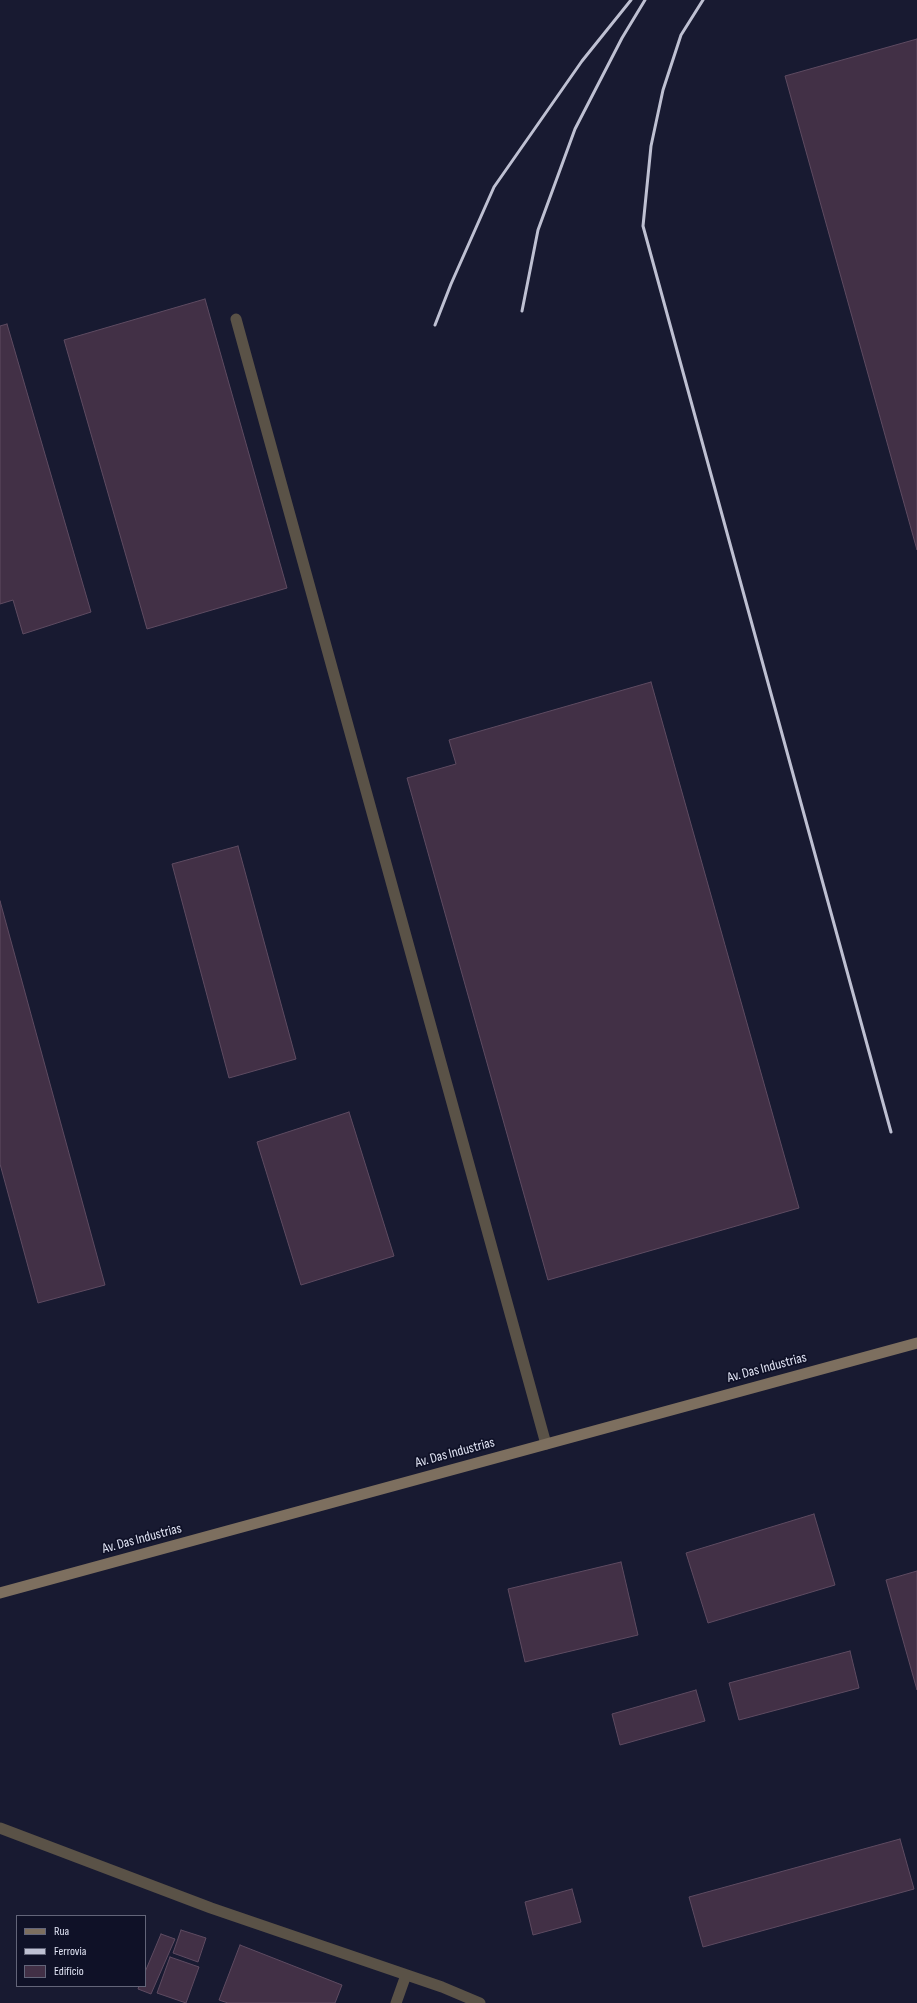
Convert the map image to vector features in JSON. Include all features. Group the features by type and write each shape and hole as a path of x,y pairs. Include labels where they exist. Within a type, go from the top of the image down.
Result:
{"main road":[{"name":"Av. Das Industrias","path":"0,1593 917,1343"}],"street":[{"path":"236,319 546,1444"},
{"path":"0,1828 211,1908 406,1975 480,2003"},
{"path":"396,2003 406,1975"}],"building":[{"path":"917,39 917,550 785,76"},
{"path":"205,299 287,588 147,629 64,340"},
{"path":"7,324 91,612 23,634 13,600 0,604 0,326"},
{"path":"651,682 799,1208 548,1280 407,778 456,764 449,740"},
{"path":"238,846 296,1059 229,1078 172,864"},
{"path":"0,901 105,1285 38,1303 0,1164"},
{"path":"349,1112 394,1256 301,1285 257,1142"},
{"path":"814,1514 835,1585 708,1623 686,1553"},
{"path":"621,1562 638,1635 525,1662 508,1589"},
{"path":"917,1571 917,1690 886,1580"},
{"path":"850,1651 859,1688 739,1720 729,1683"},
{"path":"696,1690 705,1721 620,1745 612,1714"},
{"path":"900,1839 914,1889 703,1947 689,1897"},
{"path":"572,1889 581,1922 533,1935 525,1902"},
{"path":"181,1930 206,1938 198,1962 173,1953"},
{"path":"161,1934 175,1939 151,1994 138,1989 139,1987 146,1987 146,1970"},
{"path":"240,1945 342,1985 335,2003 228,2003 219,2000"},
{"path":"170,1957 199,1967 186,2003 157,1993"}],"railway":[{"path":"435,325 451,284 494,187 582,61 631,0"},
{"path":"522,311 538,230 575,129 622,38 645,0"},
{"path":"703,0 681,35 663,90 651,146 643,226 891,1132"}]}
